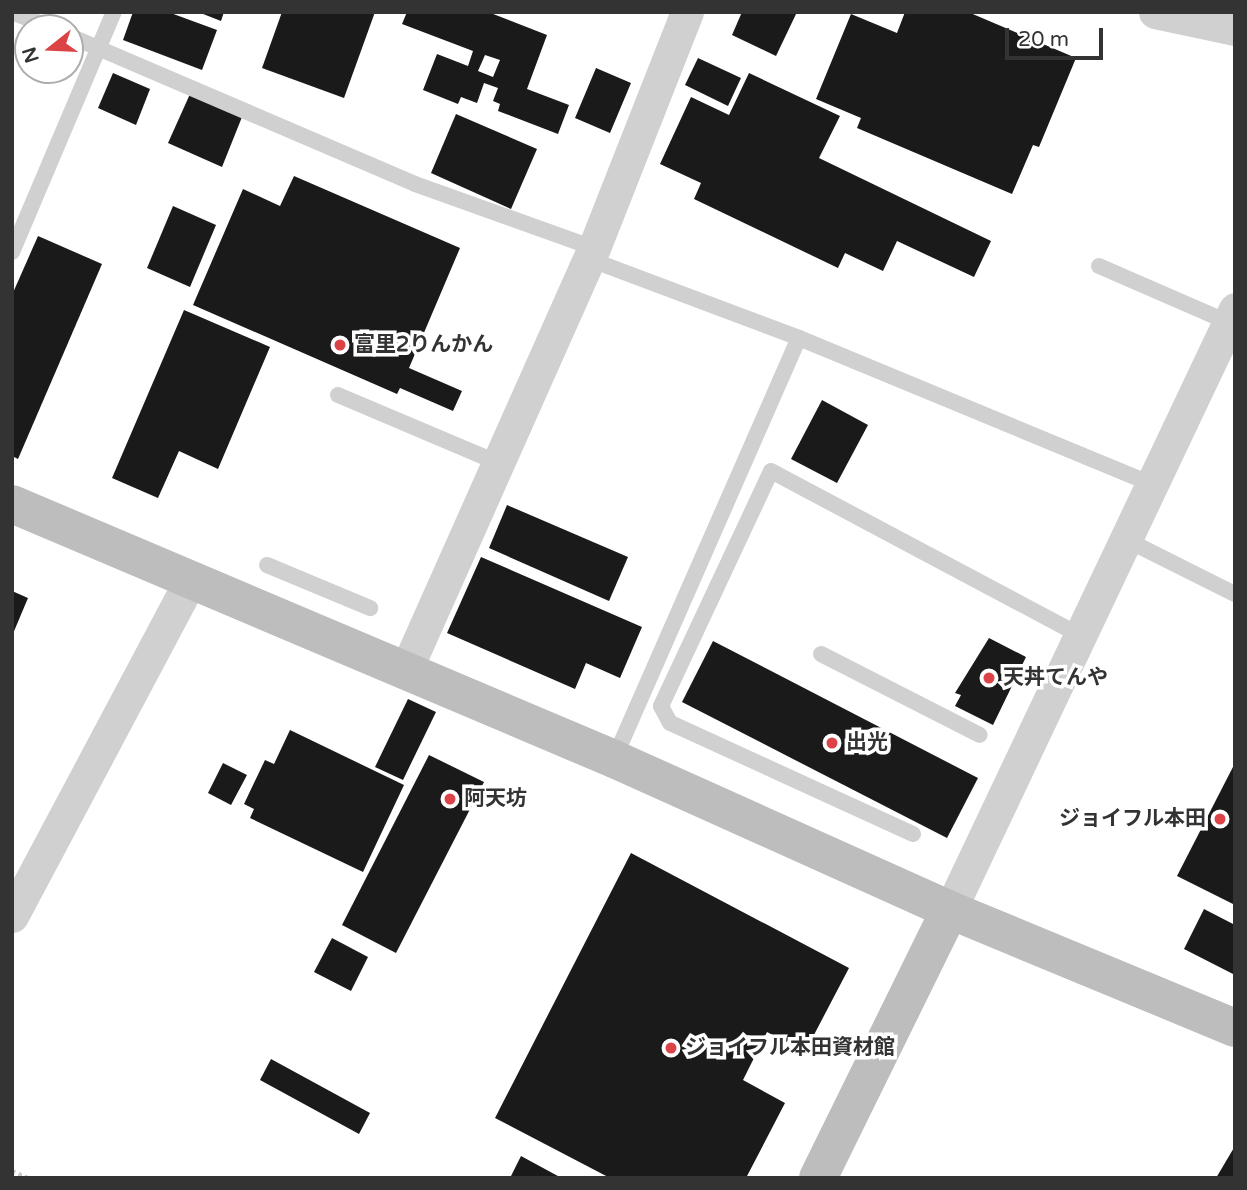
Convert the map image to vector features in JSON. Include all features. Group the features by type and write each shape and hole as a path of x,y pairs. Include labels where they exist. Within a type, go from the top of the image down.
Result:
{"street":[{"path":"405,672 591,253 687,12"},
{"path":"1155,12 1235,29"},
{"path":"818,1178 950,910 1232,315"},
{"path":"12,504 614,759 950,910 1235,1028"},
{"path":"12,916 192,578"}],"lane":[{"path":"12,252 114,12"},
{"path":"84,42 415,184 591,253 1152,484"},
{"path":"1099,266 1232,315"},
{"path":"614,759 799,338"},
{"path":"338,396 498,463"},
{"path":"913,834 670,723 661,706 771,471 1080,635"},
{"path":"1125,539 1235,594"},
{"path":"267,565 370,608"},
{"path":"821,654 980,735"}],"path":[{"path":"12,1171 28,1178"}],"building":[{"path":"133,12 168,12 217,30 202,70 123,40"},
{"path":"198,12 224,12 221,21"},
{"path":"282,12 375,12 344,98 262,68"},
{"path":"407,12 488,12 547,35 527,89 569,105 558,134 498,111 500,104 493,101 498,88 484,83 477,103 461,97 458,104 423,90 437,54 468,66 473,51 402,24","holes":["485,55 500,60 493,77 478,71"]},
{"path":"742,12 797,12 776,56 732,35"},
{"path":"905,12 968,12 1076,58 1039,147 1033,145 1012,194 857,128 861,118 816,99 851,14 897,33"},
{"path":"698,58 741,78 728,106 685,85"},
{"path":"596,68 631,83 610,133 575,118"},
{"path":"113,73 150,89 136,125 98,108"},
{"path":"749,73 840,116 819,158 991,241 974,277 897,241 883,271 845,253 838,268 694,199 701,183 660,164 691,97 729,115"},
{"path":"190,94 242,117 222,167 168,143"},
{"path":"456,114 537,149 511,209 431,173"},
{"path":"294,176 460,248 409,368 462,391 453,411 400,388 397,394 193,305 243,189 280,206"},
{"path":"173,206 216,225 190,287 147,268"},
{"path":"38,236 102,264 18,459 12,456 12,295"},
{"path":"184,310 270,347 218,469 179,451 158,498 112,478"},
{"path":"822,400 868,425 837,483 791,459"},
{"path":"507,505 628,557 609,601 489,548"},
{"path":"481,557 642,627 620,678 586,663 575,689 447,633"},
{"path":"12,591 28,598 12,636"},
{"name":"天丼てんや","path":"989,638 1026,657 993,725 955,706 961,695 955,693"},
{"path":"713,641 978,778 947,838 682,702"},
{"path":"408,699 436,712 403,780 375,767"},
{"path":"290,730 404,785 363,872 250,818 254,809 244,804 265,760 274,764"},
{"path":"429,755 484,782 396,953 342,925"},
{"path":"223,763 247,775 231,805 208,793"},
{"name":"ジョイフル本田","path":"1235,763 1235,905 1177,876"},
{"path":"631,853 849,968 805,1052 767,1032 743,1080 785,1103 746,1178 610,1178 495,1118"},
{"path":"1204,909 1235,925 1235,975 1184,949"},
{"path":"332,938 368,957 351,991 314,972"},
{"path":"271,1059 370,1113 359,1134 260,1080"},
{"path":"1235,1146 1235,1178 1216,1178"},
{"path":"521,1156 556,1175 562,1178 510,1178"}],"place":[{"name":"富里2りんかん","path":"340,345"},
{"name":"天丼てんや","path":"989,678"},
{"name":"出光","path":"832,743"},
{"name":"阿天坊","path":"450,799"},
{"name":"ジョイフル本田","path":"1220,819"},
{"name":"ジョイフル本田資材館","path":"671,1048"}]}
